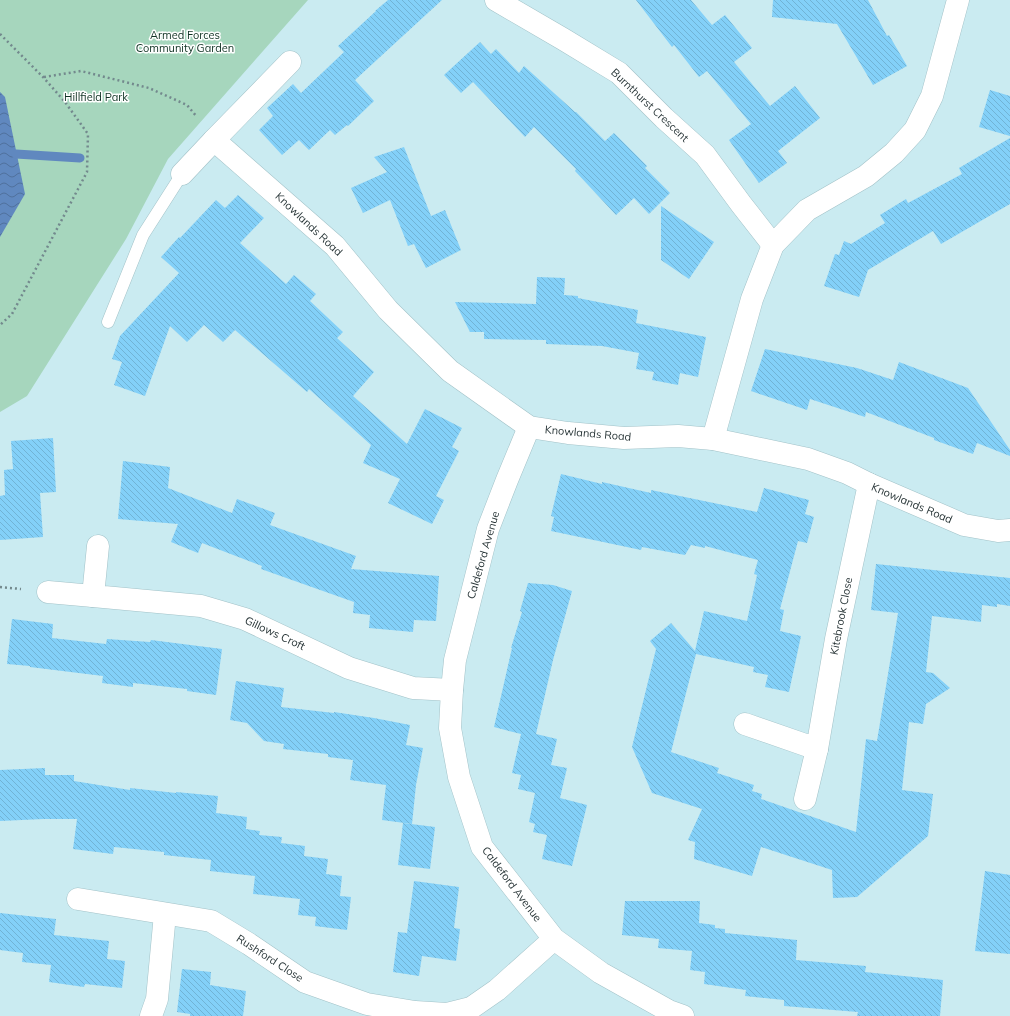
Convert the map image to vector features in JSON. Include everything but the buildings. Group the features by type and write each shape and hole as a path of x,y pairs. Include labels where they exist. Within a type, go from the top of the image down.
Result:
{"street":[{"name":"Burnthurst Crescent","path":"496,0 619,73 664,118 705,155 773,245"},
{"path":"713,439 752,299 773,245 807,210 866,176 894,153 915,130 932,96 958,0"},
{"path":"182,174 290,62"},
{"name":"Knowlands Road","path":"214,140 335,246 388,310 450,371 529,427 568,433 624,438 678,436 713,439 808,459 847,473 964,526 998,531 1010,530"},
{"name":"Caldeford Avenue","path":"529,427 488,529 455,660 450,728 459,777 482,847 554,939 601,973 670,1011 683,1016"},
{"name":"Kitebrook Close","path":"805,799 817,749 836,638 869,484"},
{"path":"93,596 98,546"},
{"name":"Gillows Croft","path":"48,592 201,606 245,618 349,668 413,688 452,690"},
{"path":"745,724 817,749"},
{"name":"Rushford Close","path":"78,899 211,921 249,944 305,982 367,1004 415,1012 447,1015 471,1008 497,990 554,939"},
{"path":"151,1016 157,999 165,914"}],"lane":[{"path":"108,322 143,235 182,174"}],"path":[{"path":"0,34 44,78 65,102 88,134 87,172 12,314 0,325"},
{"path":"44,78 81,71 149,88 187,105 214,140"}],"green space":[{"name":"Hillfield Park","path":"0,0 308,0 168,159 126,239 27,396 0,412"}],"water":[{"path":"0,92 5,97 25,194 0,237"}],"waterway":[{"path":"16,154 80,158"}],"park label":[{"name":"Armed Forces Community Garden","path":"185,41"}]}
